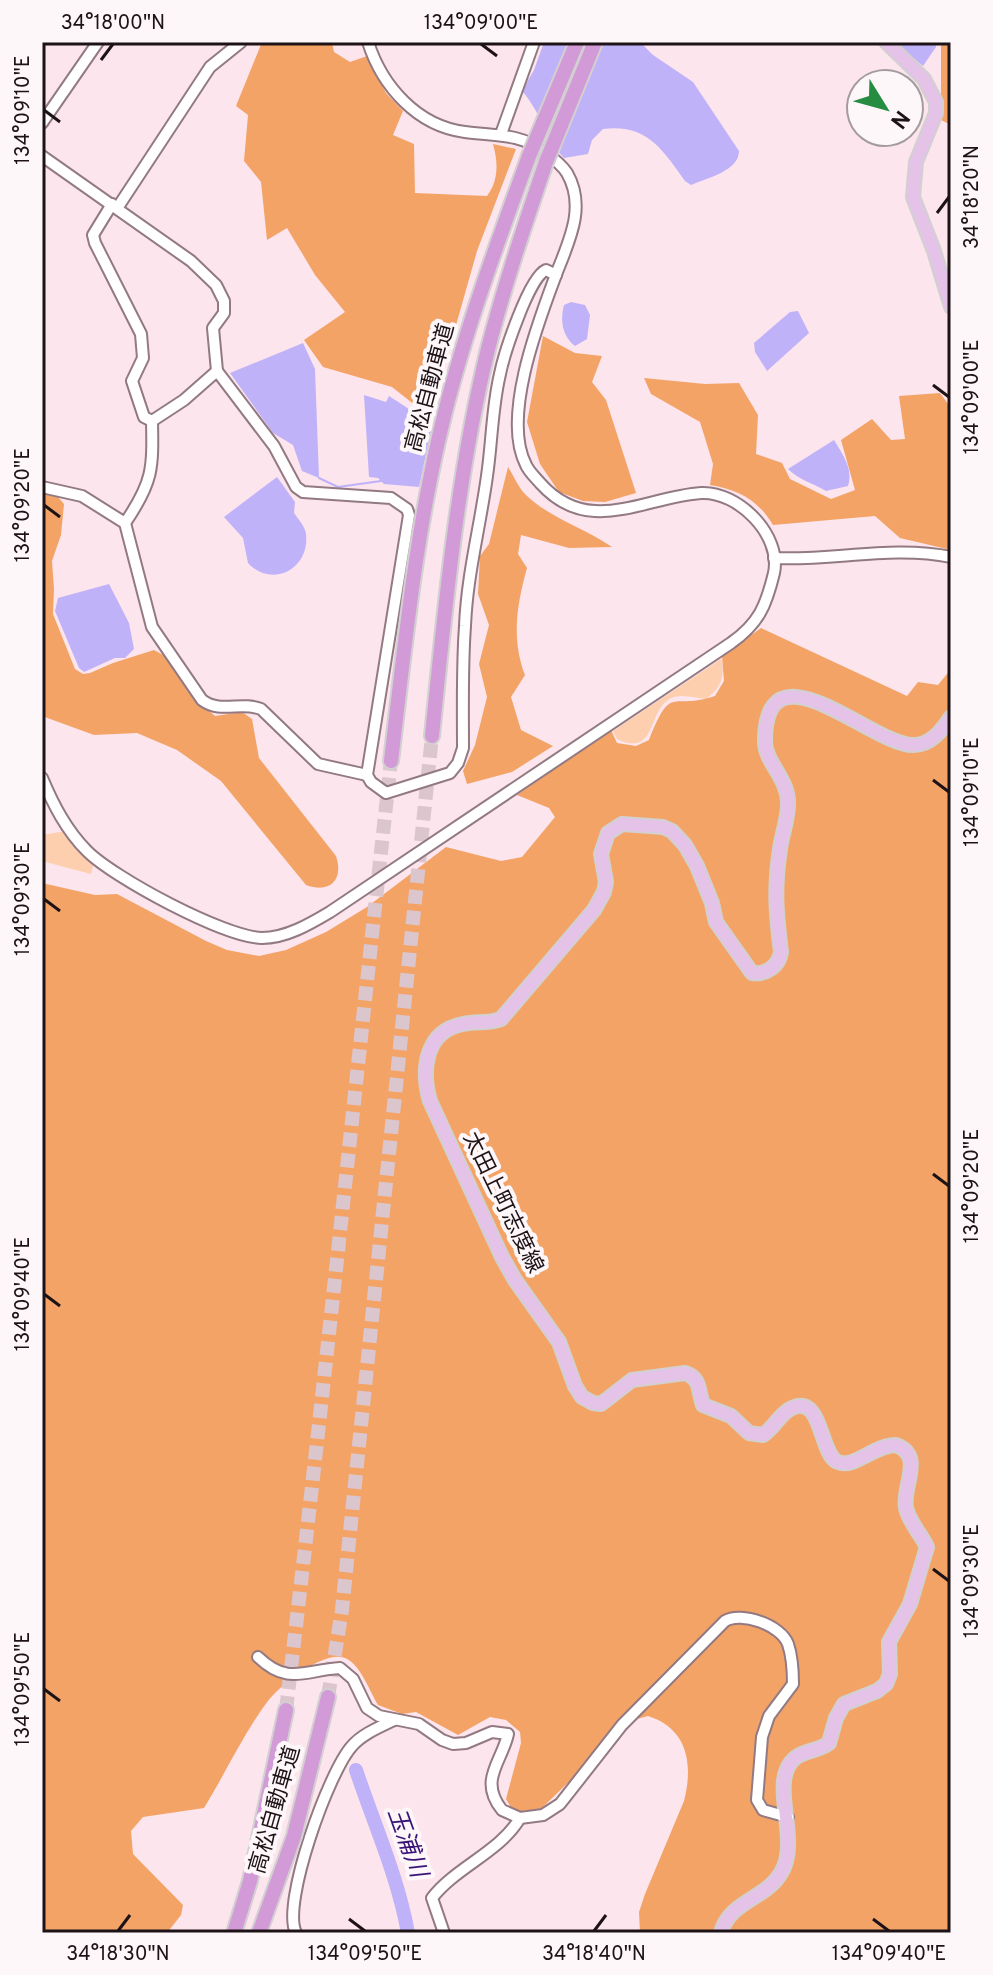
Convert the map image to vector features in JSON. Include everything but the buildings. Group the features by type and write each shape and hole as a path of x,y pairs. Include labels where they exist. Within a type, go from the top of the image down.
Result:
{"highway":[{"name":"高松自動車道","path":"391,761 413,573 445,411 475,307 529,156 577,42"},
{"name":"高松自動車道","path":"432,736 444,619 472,425 488,350 511,263 546,162 595,42"},
{"name":"高松自動車道","path":"259,1933 294,1836 328,1697"},
{"name":"高松自動車道","path":"234,1933 250,1881 286,1710"}],"main road":[{"path":"886,42 924,79 936,102 936,113 916,162 912,186 913,197 951,307"},
{"name":"太田上町志度線","path":"721,1933 729,1915 738,1906 772,1884 780,1875 788,1854 788,1817 783,1787 789,1765 796,1757 829,1743 836,1718 844,1704 877,1691 886,1684 890,1674 889,1642 910,1604 927,1547 909,1518 906,1506 912,1463 909,1454 903,1448 887,1445 850,1463 834,1461 825,1449 818,1420 805,1408 789,1410 770,1431 756,1435 749,1433 731,1416 703,1405 697,1381 685,1373 632,1380 601,1404 582,1397 571,1379 559,1342 502,1257 430,1101 424,1080 425,1065 435,1041 452,1027 501,1019 594,910 606,882 601,854 603,844 608,833 622,824 663,827 679,837 697,866 716,922 752,973 768,970 780,960 774,897 789,805 783,778 765,748 764,738 773,708 788,697 809,699 832,708 886,739 912,746 934,737 951,717"}],"street":[{"path":"42,123 98,42"},
{"path":"152,421 144,417 132,381 143,358 141,334 95,243 95,229 115,206 210,67 241,42"},
{"path":"42,778 60,816 78,841 115,872 219,926 250,937 276,936 305,926 330,912 749,630 759,616 775,566 771,542 762,527 737,504 704,493 677,496 616,512 589,511 571,506 556,497 526,466 517,424 519,397 525,369 575,222 574,187 565,170 537,146 501,134 454,130 410,108 388,85 368,42"},
{"path":"501,134 534,42"},
{"path":"42,156 191,261 216,285 224,301 224,313 213,328 217,371 274,446 296,487 303,492 391,498 407,509 409,515 367,775 386,793 450,773 458,763 463,748 465,626 499,375 507,346 534,283 546,270 556,275"},
{"path":"152,421 184,400 217,371"},
{"path":"125,523 149,481 152,421"},
{"path":"42,487 82,496 125,523 152,627 202,700 211,707 253,706 261,709 318,764 367,775"},
{"path":"774,558 915,553 951,557"},
{"path":"258,1657 283,1675 340,1668 353,1679 367,1708 379,1716 419,1724 453,1744 466,1743 492,1732 508,1734 493,1771 491,1788 502,1810 520,1818 543,1815 568,1797 622,1725 725,1621 740,1616 769,1626 785,1638 788,1645 793,1684 769,1716 762,1737 757,1800 763,1810 788,1817"},
{"path":"296,1933 291,1914 301,1867 327,1791 352,1746 394,1720"},
{"path":"444,1933 432,1898 449,1878 466,1869 520,1818"}],"shaded area":[{"path":"262,42 332,42 334,52 350,62 367,56 386,93 403,111 393,135 414,144 415,193 487,196 494,184 496,171 493,144 516,149 477,251 430,417 392,387 323,367 304,340 345,312 315,275 287,228 267,240 261,182 244,161 248,115 236,106"},
{"path":"544,42 640,42 653,55 693,82 739,151 738,158 728,169 691,185 652,141 618,128 603,129 592,140 588,154 564,158 522,91"},
{"path":"894,42 936,42 936,47 923,66"},
{"path":"941,42 951,42 951,125 941,120"},
{"path":"571,302 585,305 590,315 587,339 575,346 567,337 562,322 564,305"},
{"path":"798,311 809,333 767,371 755,352 754,343 790,312"},
{"path":"543,336 575,353 602,356 592,382 606,400 636,493 605,502 583,501 559,492 540,464 527,422"},
{"path":"303,343 315,369 319,478 302,471 293,445 273,433 230,373"},
{"path":"644,378 705,384 739,383 758,415 756,454 782,463 790,479 831,499 855,490 841,440 872,419 891,440 905,439 899,396 940,393 951,408 951,550 900,538 875,516 773,525 761,509 747,498 710,485 713,464 700,422 651,394"},
{"path":"364,395 386,402 389,396 409,409 431,431 419,487 384,484 378,478 369,477"},
{"path":"834,440 848,468 848,486 826,491 788,469"},
{"path":"508,467 523,491 535,502 612,547 569,548 521,535 518,554 527,568 518,608 517,635 525,675 511,697 521,730 553,746 512,772 467,784 463,771 475,745 487,697 479,664 489,625 478,594 480,556 489,544"},
{"path":"277,477 295,502 294,513 303,525 306,546 302,557 288,571 268,574 248,563 243,538 224,517"},
{"path":"42,493 58,497 64,504 61,535 52,561 53,614 75,669 83,674 90,673 154,650 167,657 197,700 215,716 242,712 252,719 259,758 336,856 338,872 333,883 322,888 306,885 221,781 177,750 137,733 94,735 42,716"},
{"path":"109,584 129,623 134,649 125,658 115,658 84,672 79,668 55,611 58,598"},
{"path":"761,628 907,696 918,682 938,685 951,669 951,1933 640,1933 639,1912 687,1788 685,1750 672,1730 648,1716 637,1719 626,1726 543,1807 524,1812 512,1809 506,1799 521,1743 520,1732 506,1720 490,1717 458,1735 416,1712 402,1714 378,1705 357,1667 347,1659 338,1657 316,1663 274,1694 251,1726 204,1808 143,1817 131,1831 133,1854 183,1905 181,1915 167,1933 42,1933 42,883 95,895 117,894 227,950 259,956 286,950 326,932 367,907 446,847 501,861 522,857 555,817 549,808 517,795 611,730 617,743 636,746 649,740 668,705 715,696 724,681 722,656"},
{"path":"721,659 721,682 706,699 674,697 665,702 646,737 640,742 617,739 613,731"},
{"path":"66,831 94,862 91,874 42,861 42,835"}],"waterway":[{"path":"319,478 338,487 381,481"},
{"name":"玉浦川","path":"356,1770 392,1871 408,1933"}],"tunnel":[{"path":"328,1697 342,1610 432,736"},
{"path":"286,1710 391,761"}]}
